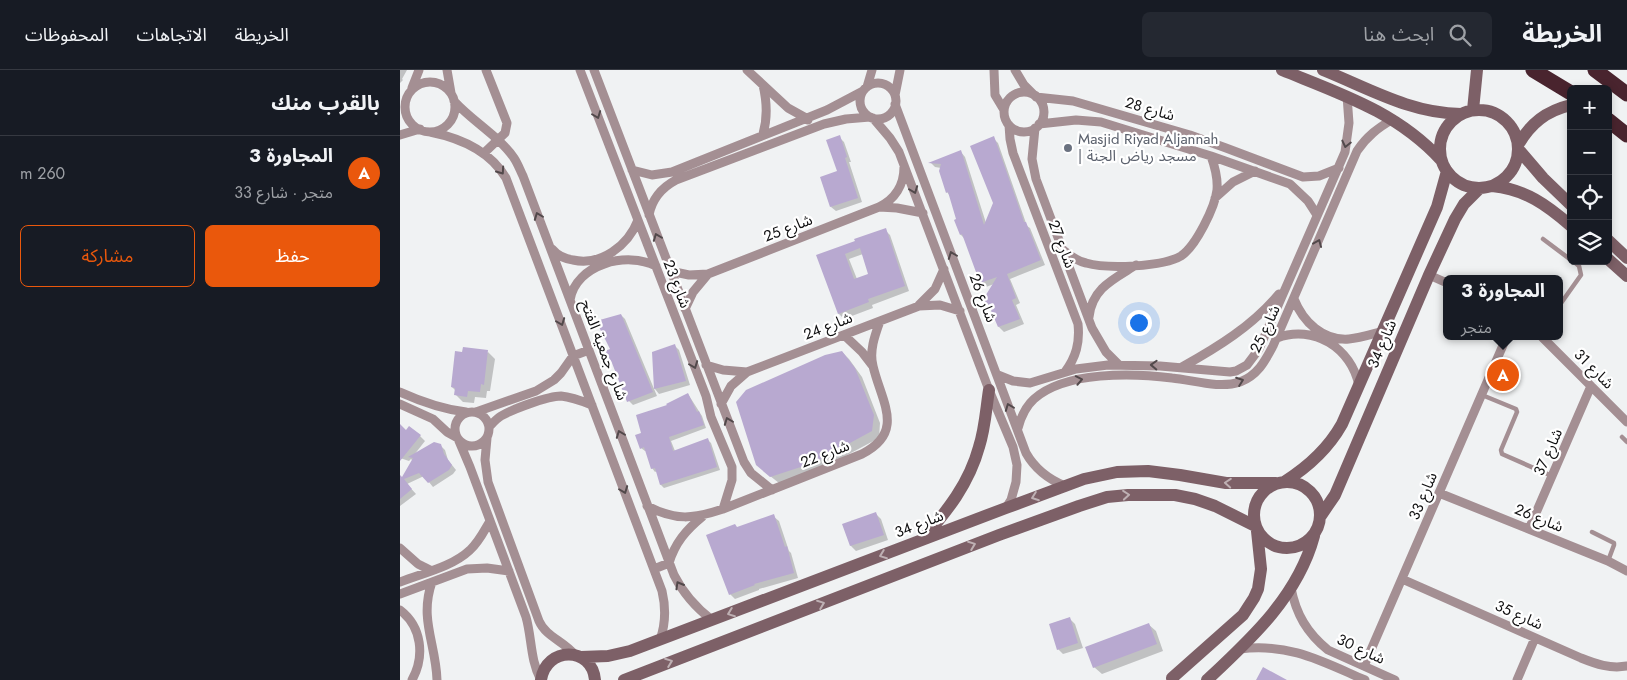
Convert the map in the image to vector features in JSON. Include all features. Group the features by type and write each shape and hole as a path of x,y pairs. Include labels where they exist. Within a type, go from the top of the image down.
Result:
{"highway":[{"path":"1533,70 1567,91"},
{"path":"1594,70 1627,94"},
{"path":"1612,123 1627,136"}],"street":[{"path":"419,70 405,99 405,109 407,117 412,124 430,132 448,125 454,114 453,97 447,70"},
{"path":"484,153 505,133 507,123 486,70"},
{"name":"شارع 23","path":"580,70 732,467 730,487 723,509"},
{"name":"شارع 23","path":"594,70 648,215 747,468 756,478 772,490"},
{"path":"747,70 788,108 806,118 811,129"},
{"path":"871,118 862,111 860,101 872,70"},
{"path":"648,215 652,202 660,192 670,183 682,178 811,129 846,119 882,118 887,116 891,113 895,100 900,70"},
{"path":"994,70 995,95 1004,110 1006,120 1009,125 1019,131 1030,130 1037,126 1043,115 1042,105 1024,85 1014,70"},
{"path":"1282,70 1363,103 1393,120 1421,139 1461,184 1516,190 1538,199 1567,223"},
{"path":"1324,70 1402,104 1435,113 1487,111 1500,116 1511,126 1517,138 1519,148 1567,201"},
{"path":"1444,166 1440,152 1442,137 1449,124 1467,112 1477,86 1477,70"},
{"path":"405,99 420,84 431,82 443,85 453,97"},
{"path":"632,170 645,174 659,175 678,169 839,104 872,84 883,84 892,90 895,100"},
{"path":"763,85 767,105 766,124 763,134"},
{"path":"1004,110 1008,99 1012,96 1023,92 1035,96"},
{"name":"شارع 28","path":"1035,96 1073,101 1153,125 1226,148 1299,176 1312,177 1325,174 1337,168"},
{"name":"شارع 25","path":"998,375 1013,381 1030,383 1086,367 1119,365 1182,367 1223,372 1236,371 1252,360 1259,349 1344,152 1348,133 1349,114 1347,96"},
{"name":"شارع جمعية الفتح","path":"453,97 469,116 498,141 515,159 550,246 676,580 702,613 712,620"},
{"name":"شارع 26","path":"895,100 1023,444 1031,461 1037,468 1050,479 1065,486"},
{"path":"1393,120 1402,104"},
{"path":"1486,187 1500,183 1511,172 1518,158 1519,148 1525,133 1534,122 1552,111 1567,106"},
{"name":"شارع 26","path":"871,118 890,138 899,152 1013,447 1017,464 1016,482 1006,508"},
{"name":"شارع 28","path":"1037,126 1064,120 1089,120 1149,136 1283,180 1303,195 1317,215"},
{"name":"شارع 25","path":"1018,428 1023,412 1040,394 1055,387 1082,379 1112,375 1149,375 1229,384 1251,376 1266,360 1277,338 1358,151 1368,137 1393,120"},
{"name":"شارع 27","path":"1009,125 1011,146 1024,184 1078,324 1077,350 1065,372"},
{"path":"1149,136 1153,125"},
{"name":"شارع 27","path":"1037,126 1032,159 1036,179 1088,319 1101,344 1119,365"},
{"path":"400,135 420,129"},
{"name":"شارع جمعية الفتح","path":"430,132 462,142 484,153 502,171 510,186 662,591 666,611 660,640"},
{"path":"1063,250 1078,260 1094,265 1137,265 1170,261 1183,255 1199,235 1215,199 1217,177 1211,156"},
{"name":"شارع 25","path":"670,271 689,275 708,274 879,207 890,200 898,191 903,178 904,164"},
{"name":"شارع 34","path":"541,680 544,668 552,659 563,655 620,654 1065,486 1101,475 1133,471 1165,473 1226,483 1281,483 1308,466 1332,440 1342,424 1437,207 1444,166"},
{"path":"1337,168 1348,172"},
{"path":"678,169 682,178"},
{"path":"1215,199 1234,182 1255,171"},
{"path":"1283,180 1287,171"},
{"path":"1024,184 1036,179"},
{"name":"شارع 34","path":"1320,517 1335,495 1429,275 1460,211 1469,198 1486,187"},
{"path":"1548,206 1559,193"},
{"name":"شارع 25","path":"879,207 923,213"},
{"path":"570,300 574,287 583,276 604,261 627,239 638,220"},
{"path":"932,238 943,233"},
{"path":"1612,244 1627,258"},
{"path":"550,246 555,252 569,260 634,260 656,266"},
{"path":"1612,263 1627,276"},
{"path":"1078,324 1088,319 1090,306 1102,288 1137,265"},
{"name":"شارع 24","path":"919,306 935,289 944,269"},
{"path":"685,309 694,292 708,274"},
{"path":"1429,275 1443,281"},
{"path":"1182,367 1220,346 1244,328 1286,286"},
{"path":"1294,299 1305,320 1344,356 1356,374 1359,386"},
{"name":"شارع 24","path":"721,404 731,386 747,372 919,306 940,305 960,311"},
{"name":"شارع 22","path":"872,365 874,338 880,321"},
{"path":"1277,338 1288,334 1300,333 1348,339 1384,331"},
{"name":"شارع 22","path":"648,506 664,514 674,516 702,516 871,450 880,442 886,431 888,412 872,365 862,352 844,335"},
{"name":"شارع 33","path":"1364,666 1505,340"},
{"name":"شارع 31","path":"1545,340 1627,422"},
{"path":"686,345 697,341"},
{"path":"400,392 424,403 445,409 476,412 536,391 558,376 573,356 589,350"},
{"name":"شارع 24","path":"706,365 724,370 747,372"},
{"path":"1209,383 1210,371"},
{"path":"1052,376 1055,387"},
{"name":"شارع 37","path":"1529,529 1591,386"},
{"path":"922,541 955,500 975,462 983,434 990,390"},
{"path":"536,391 540,401"},
{"path":"489,427 504,414 555,396 571,397 592,405"},
{"path":"400,404 433,419 468,446 484,442 487,438"},
{"path":"466,412 458,418 454,427 526,617 533,660 541,680"},
{"path":"476,412 485,418 489,427 485,460 488,482 543,629 549,635 564,643 590,665 594,680"},
{"path":"723,447 736,442"},
{"path":"1013,447 1023,444"},
{"path":"1169,679 1243,615 1258,589 1261,569 1254,509 1257,500 1262,493 1281,483 1294,483 1303,486 1316,498 1320,517 1319,526 1314,535 1304,566 1291,588 1260,629 1207,680"},
{"name":"شارع 26","path":"1439,493 1608,560 1627,571"},
{"path":"624,680 648,673 999,535 1078,506 1106,498 1136,494 1182,497 1216,506 1256,528 1264,540 1273,546 1284,549 1296,548 1306,543 1314,535"},
{"name":"شارع 22","path":"669,563 680,539 691,525 702,516"},
{"path":"400,582 454,561 470,550 490,521"},
{"path":"400,548 418,564 430,570"},
{"path":"654,569 669,563"},
{"path":"445,565 449,575"},
{"path":"859,565 867,587"},
{"path":"400,594 458,571 477,568 509,571"},
{"name":"شارع 35","path":"1402,579 1603,666 1627,666"},
{"path":"432,582 426,603 426,618 437,680"},
{"name":"شارع 30","path":"1291,588 1300,618 1320,644 1328,650 1395,680"},
{"path":"400,610 412,622 418,635 420,656 417,671 412,680"},
{"path":"526,617 536,612"},
{"path":"1517,680 1535,638"},
{"path":"1312,657 1320,644"},
{"name":"شارع 30","path":"1240,649 1264,647 1289,650 1312,657 1365,680"},
{"path":"1169,679 1186,680"}],"lane":[{"path":"1543,239 1567,256"},
{"path":"1563,300 1581,275 1578,265"},
{"path":"1482,394 1516,409 1517,412 1501,450 1502,454 1552,476"},
{"path":"1622,437 1627,442"},
{"path":"1592,532 1614,542 1608,560"}],"building":[{"path":"840,135 847,157 845,158 858,198 830,207 820,177 837,171 826,140"},
{"path":"994,136 1024,222 1026,222 1041,260 1007,274 1016,298 1012,300 1020,319 998,327 995,320 992,319 991,307 988,307 988,303 984,302 984,298 997,277 980,283 962,234 960,235 954,220 956,219 948,192 946,193 939,171 941,164 928,163 961,150 984,225 993,203 970,146"},
{"path":"886,228 905,286 868,299 869,302 838,314 816,255 855,241 854,239","holes":["860,248 868,274 854,279 845,254"]},
{"path":"621,314 653,392 627,402 612,363 605,351 610,349 596,321"},
{"path":"675,344 686,381 654,389 652,352"},
{"path":"463,347 488,350 484,385 481,384 480,392 468,391 467,397 454,395 455,388 451,387 455,351 462,352"},
{"path":"842,351 855,368 874,415 872,431 813,463 770,477 756,465 736,402 746,390 825,355"},
{"path":"688,393 697,412 699,411 704,425 669,437 673,451 708,438 717,467 660,485 655,468 651,469 644,447 640,449 635,435 641,433 636,415 667,405"},
{"path":"400,424 406,430 409,426 421,435 400,461"},
{"path":"434,442 441,444 444,454 452,465 449,470 428,483 419,473 404,479 412,489 400,499 400,475 402,477 413,458 408,457"},
{"path":"876,512 884,535 850,546 842,524"},
{"path":"774,514 785,547 787,546 794,573 754,584 729,595 706,535 735,524 737,527"},
{"path":"1070,617 1078,643 1057,650 1049,624"},
{"path":"1149,623 1157,644 1093,668 1085,647"},
{"path":"1263,667 1287,680 1256,680"}],"place":[{"name":"Masjid Riyad Aljannah | مسجد رياض الجنة","path":"1068,148"},
{"name":"المجاورة 3","path":"1503,375"}]}
